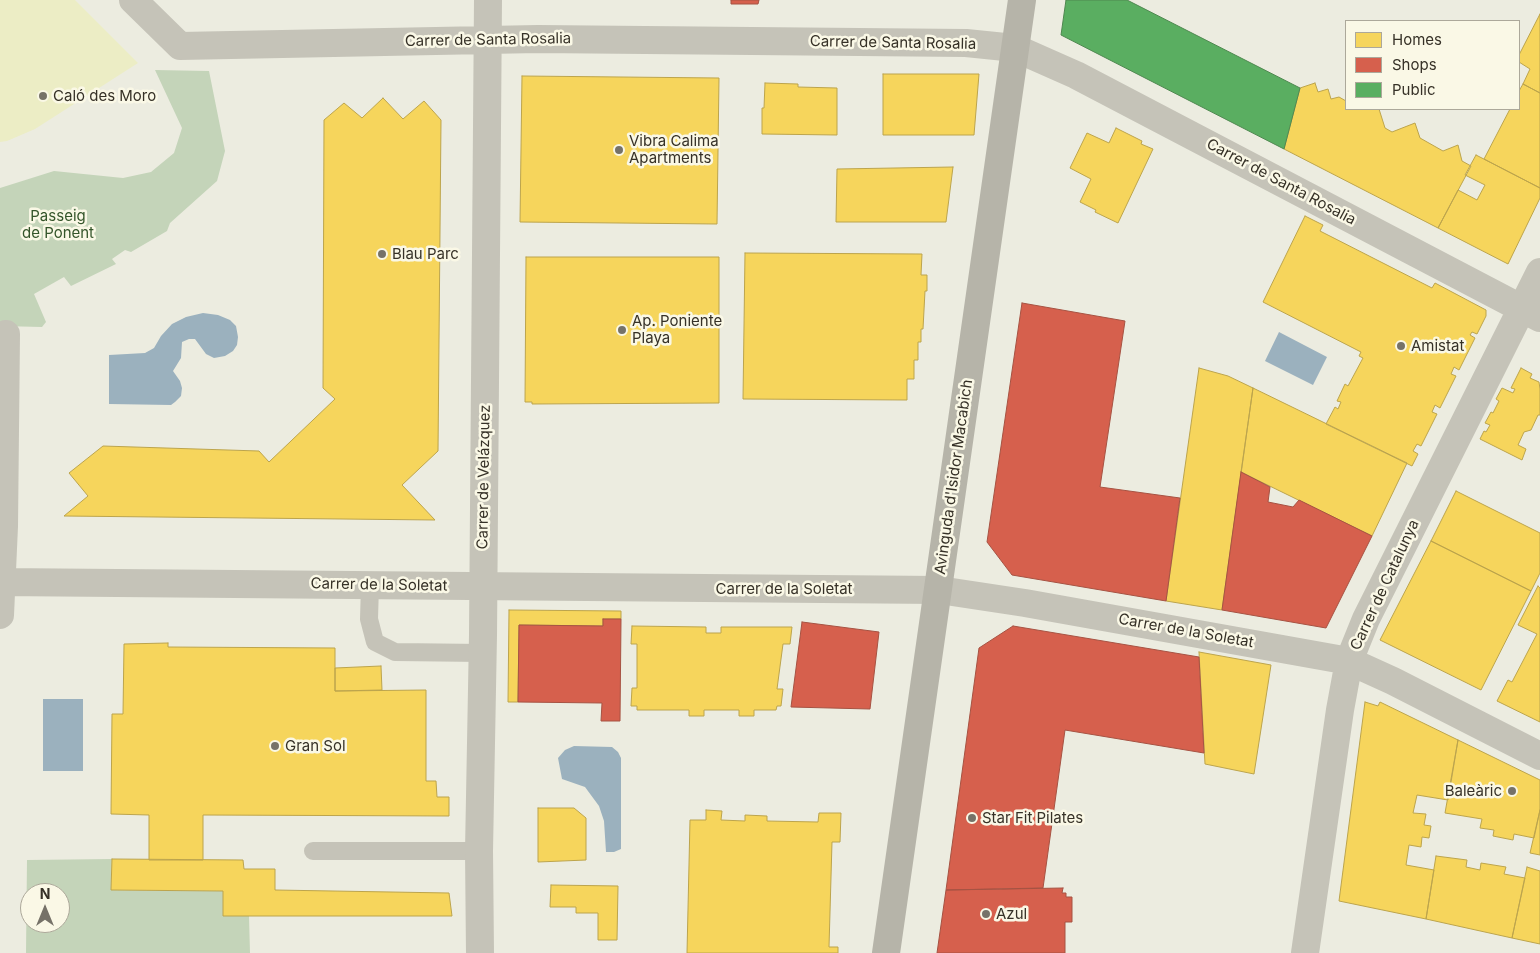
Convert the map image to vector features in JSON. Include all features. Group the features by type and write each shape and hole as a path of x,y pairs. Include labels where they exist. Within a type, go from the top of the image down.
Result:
{"street":[{"name":"Carrer de Santa Rosalia","path":"133,0 180,46 538,38 966,43 1015,48 1076,75 1531,314"},
{"name":"Carrer de Velázquez","path":"480,953 488,0"},
{"name":"Avinguda d'Isidor Macabich","path":"886,953 1022,0"},
{"name":"Carrer de Catalunya","path":"1305,953 1340,710 1349,661 1366,619 1531,314 1540,272"},
{"path":"0,615 4,526 6,334"},
{"name":"Carrer de la Soletat","path":"1,582 939,590 1025,603 1349,661 1393,681 1540,756"}],"lane":[{"path":"370,585 369,619 375,642 395,652 483,654"},
{"path":"313,851 480,851"}],"green space":[{"name":"Passeig de Ponent","path":"155,70 209,71 225,151 217,181 170,223 167,231 131,252 125,250 112,259 116,264 71,286 64,277 34,294 46,322 42,327 0,326 0,188 54,171 123,178 151,172 174,153 182,128"},
{"path":"112,859 111,890 223,891 249,916 250,953 26,953 26,933 70,933 70,883 27,883 27,860"}],"sand":[{"name":"Caló des Moro","path":"0,0 75,0 138,63 35,129 0,142"}],"water":[{"path":"203,313 218,315 230,320 236,326 238,337 237,345 233,351 225,356 214,358 206,354 195,339 189,339 182,342 181,358 173,371 180,381 182,388 181,396 175,402 171,405 109,404 109,355 145,353 154,348 161,336 172,324 186,317"},
{"path":"1279,332 1327,357 1313,385 1265,361"},
{"path":"43,699 83,699 83,771 43,771"},
{"path":"574,746 612,747 621,758 621,849 614,852 606,852 604,821 599,806 585,787 562,779 558,758 565,750"}],"building: Homes":[{"path":"1540,14 1540,93 1523,84 1530,69 1520,63 1520,53"},
{"path":"883,74 979,74 974,135 883,135"},
{"name":"Vibra Calima Apartments","path":"522,76 719,78 717,224 520,222"},
{"path":"765,83 798,84 798,87 837,88 837,135 762,134 762,108 764,108"},
{"path":"1315,83 1318,92 1328,89 1331,99 1339,97 1345,100 1345,110 1379,110 1385,128 1392,132 1415,123 1420,138 1443,151 1458,145 1462,161 1471,166 1438,228 1284,149 1300,88"},
{"path":"1523,84 1540,93 1540,188 1484,159 1509,110 1520,110 1520,89"},
{"name":"Blau Parc","path":"383,98 403,119 424,101 441,120 438,451 402,485 435,520 64,516 88,496 69,473 103,446 259,451 269,462 335,399 323,388 324,120 344,103 362,118"},
{"path":"1116,128 1142,141 1141,144 1153,149 1118,223 1080,202 1091,179 1070,168 1087,133 1109,143"},
{"path":"1476,155 1540,188 1540,198 1508,264 1438,228 1458,190 1477,200 1485,185 1465,175"},
{"path":"953,167 946,222 836,222 837,169"},
{"path":"1305,216 1323,225 1320,231 1432,288 1435,283 1486,310 1486,316 1477,334 1472,332 1470,335 1475,338 1459,370 1454,367 1451,374 1456,376 1440,408 1435,405 1432,412 1437,414 1421,446 1417,444 1413,451 1418,454 1412,466 1326,424 1335,407 1338,409 1341,402 1337,401 1345,384 1348,386 1363,358 1359,356 1361,352 1263,302"},
{"path":"745,253 922,254 921,275 927,275 927,291 925,291 921,342 918,342 918,360 914,360 914,379 907,379 907,400 743,399"},
{"name":"Ap. Poniente Playa","path":"526,257 719,257 719,403 532,404 532,402 525,402"},
{"path":"1199,368 1228,376 1253,388 1222,610 1166,601"},
{"path":"1521,368 1532,374 1530,378 1539,382 1540,389 1540,415 1538,415 1531,430 1524,432 1518,445 1526,449 1522,460 1480,439 1490,425 1485,423 1499,401 1496,399 1502,388 1513,393 1515,389 1511,388"},
{"path":"1253,388 1407,463 1372,536 1241,472"},
{"path":"1456,491 1540,533 1540,573 1531,591 1431,541"},
{"path":"1431,541 1531,591 1481,690 1380,640"},
{"path":"1538,586 1540,588 1540,722 1497,701 1508,680 1512,682 1537,634 1518,625"},
{"path":"509,610 621,611 621,619 603,619 603,626 519,625 518,702 508,702"},
{"path":"632,626 706,627 706,633 721,633 721,627 792,627 790,644 783,644 777,689 783,689 781,706 777,706 776,710 754,710 754,716 739,716 739,710 704,710 704,716 689,716 689,710 637,710 637,706 631,706 632,688 637,688 637,644 631,644"},
{"path":"168,643 168,647 335,648 335,691 426,690 426,781 436,781 437,797 449,797 449,816 203,815 203,860 149,860 149,815 111,814 112,714 123,714 124,644"},
{"path":"1199,652 1271,665 1254,774 1205,764"},
{"path":"381,666 382,690 335,691 335,668"},
{"path":"1365,702 1378,706 1380,702 1458,740 1448,800 1417,795 1413,813 1426,814 1424,825 1431,826 1429,838 1422,837 1421,847 1409,845 1406,865 1434,870 1426,919 1339,901"},
{"path":"1458,740 1540,780 1540,810 1534,838 1514,834 1513,840 1493,836 1494,830 1480,828 1482,819 1445,813"},
{"path":"538,808 574,808 586,818 586,860 538,862"},
{"path":"706,810 722,811 721,820 745,821 745,815 767,816 767,821 818,822 819,813 841,813 840,842 832,842 829,947 838,947 838,953 687,953 690,820 706,820"},
{"path":"1540,810 1540,855 1530,853"},
{"path":"1436,856 1467,860 1466,867 1480,870 1481,863 1506,867 1504,874 1525,878 1512,938 1426,919"},
{"path":"112,859 243,860 244,869 275,869 275,890 449,893 452,916 223,916 223,891 111,890"},
{"path":"1527,867 1540,871 1540,944 1512,938"},
{"path":"551,885 618,886 617,940 598,940 598,913 576,913 576,907 550,907"}],"building: Shops":[{"path":"731,0 759,0 758,4 731,4"},
{"path":"1022,303 1125,321 1100,487 1180,498 1166,601 1012,575 987,542"},
{"path":"1241,472 1270,487 1268,502 1293,507 1299,500 1372,536 1326,628 1222,610"},
{"path":"603,619 621,619 620,721 601,721 602,703 518,702 519,625 603,626"},
{"path":"802,622 879,632 870,709 791,707"},
{"path":"1013,626 1199,657 1204,753 1065,730 1043,888 946,890 979,648"},
{"path":"1063,888 1062,893 1066,893 1066,897 1072,897 1072,922 1065,922 1065,953 937,953 946,890"}],"building: Public":[{"path":"1066,0 1127,0 1300,88 1284,149 1061,35"}],"place":[{"name":"Caló des Moro","path":"43,96"},
{"name":"Vibra Calima Apartments","path":"619,150"},
{"name":"Blau Parc","path":"382,254"},
{"name":"Ap. Poniente Playa","path":"622,330"},
{"name":"Amistat","path":"1401,346"},
{"name":"Gran Sol","path":"275,746"},
{"name":"Baleàric","path":"1512,791"},
{"name":"Star Fit Pilates","path":"972,818"},
{"name":"Azul","path":"986,914"}]}
